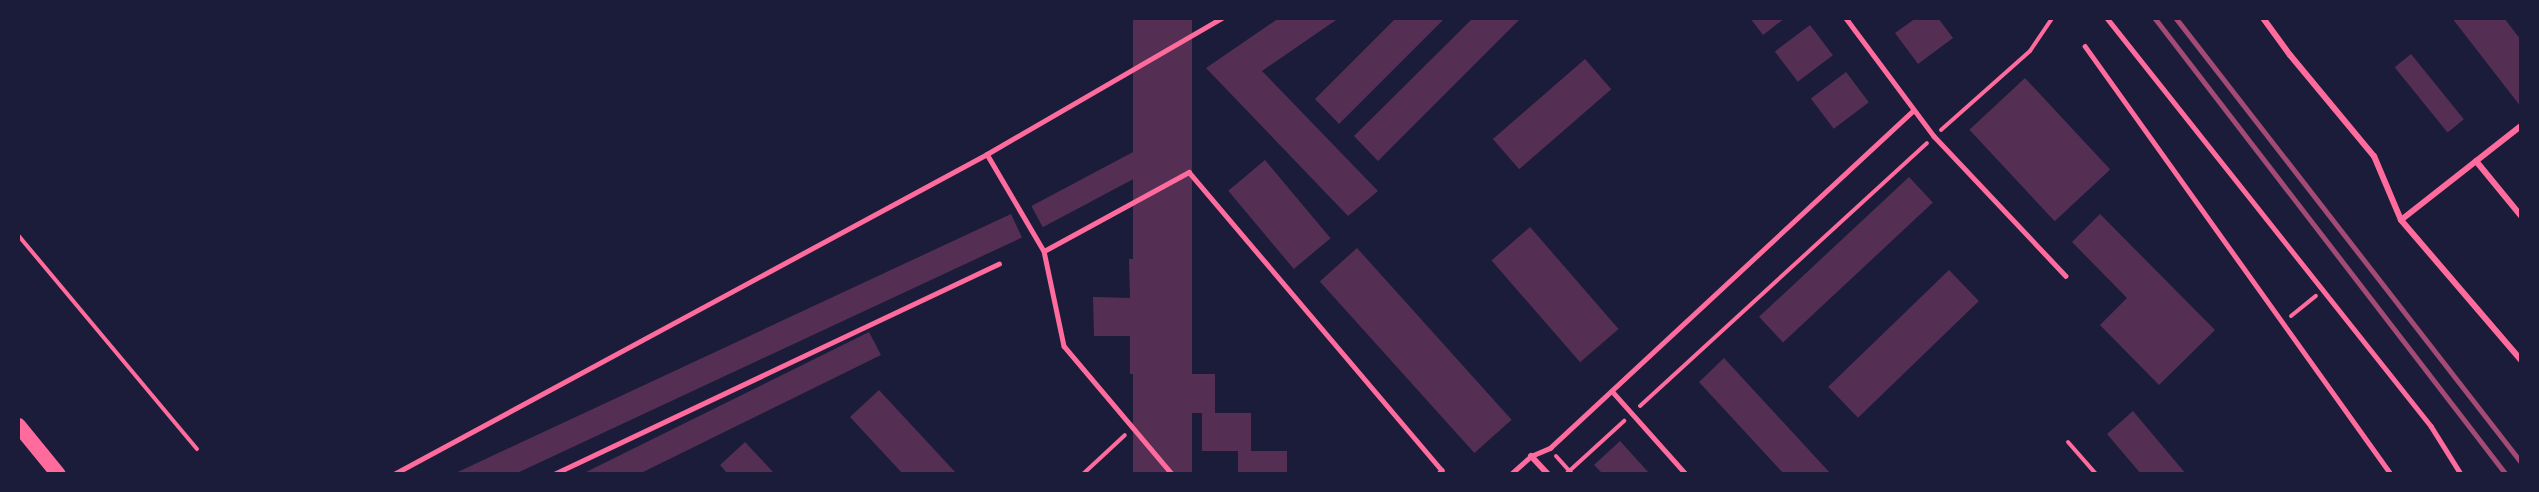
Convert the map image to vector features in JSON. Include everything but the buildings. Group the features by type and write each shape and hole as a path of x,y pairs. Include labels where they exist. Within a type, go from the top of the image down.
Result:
{"main road":[{"path":"18,425 58,474"}],"street":[{"path":"2263,18 2289,55 2374,156 2401,220 2521,360"},
{"path":"2401,220 2521,126"},
{"path":"2476,161 2521,216"},
{"path":"1531,456 1548,474"}],"lane":[{"path":"394,474 987,154 1222,18"},
{"path":"1846,18 1913,111 1934,136 2066,276"},
{"path":"2107,18 2431,426 2460,474"},
{"path":"2085,46 2391,474"},
{"path":"1511,474 1531,456 1550,448 1913,111"},
{"path":"987,154 1044,251 1064,346 1172,474"},
{"path":"1044,251 1189,172 1442,470 1439,474"},
{"path":"554,474 999,264"},
{"path":"1612,391 1686,474"}],"path":[{"path":"1550,448 1569,473 1934,136 2030,51 2052,18"},
{"path":"18,235 197,449"},
{"path":"2283,322 2324,290"},
{"path":"1083,474 1132,428"},
{"path":"2068,442 2096,474"}],"railway":[{"path":"2155,18 2506,474"},
{"path":"2176,18 2521,462"}]}
